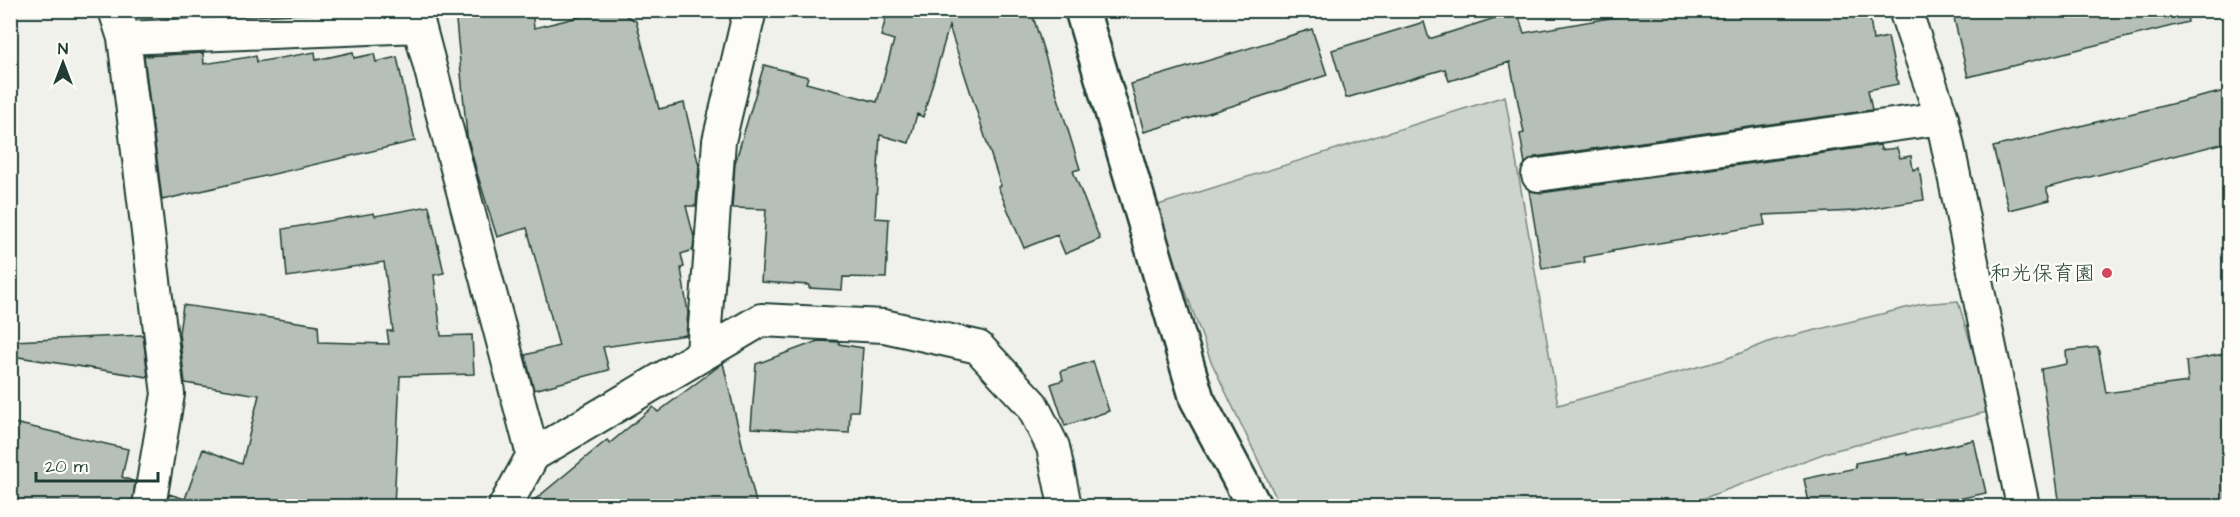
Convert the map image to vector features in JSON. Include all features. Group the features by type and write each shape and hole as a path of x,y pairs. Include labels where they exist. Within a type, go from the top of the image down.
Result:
{"street":[{"path":"703,353 719,141 750,10"},
{"path":"1082,10 1197,399 1254,507"},
{"path":"1905,10 1942,118 2023,507"},
{"path":"149,507 168,394 120,24 417,18 533,455 519,499"},
{"path":"1538,175 1942,118"},
{"path":"533,455 760,320 884,326 978,347 1032,405 1053,447 1065,507"}],"shaded area":[{"path":"1505,96 1558,405 1723,360 1771,341 1922,304 1958,301 1991,411 1828,452 1702,499 1671,506 1280,506 1210,359 1155,206"}],"building":[{"path":"455,10 532,10 534,28 608,10 616,10 636,21 659,109 684,103 699,166 696,206 686,206 694,237 693,250 681,254 688,313 686,335 603,347 609,370 534,390 525,355 559,346 527,228 497,237 477,173 467,136"},
{"path":"888,10 1031,10 1080,169 1073,171 1100,239 1065,254 1057,235 1024,248 998,187 1001,186 949,26 923,117 917,114 909,143 880,135 875,218 889,219 886,278 843,277 842,290 761,282 766,209 732,208 735,163 764,65 808,77 806,83 877,102 894,40 881,36"},
{"path":"1655,10 1869,10 1873,40 1888,37 1898,84 1868,90 1872,110 1535,157 1525,164 1520,134 1524,133 1510,62 1449,81 1445,69 1346,98 1332,50 1424,22 1429,39 1517,11 1524,33"},
{"path":"1952,10 2186,10 2188,22 1968,77"},
{"path":"1312,29 1327,75 1144,132 1131,84"},
{"path":"315,52 316,60 353,52 354,58 374,54 376,62 397,57 415,141 162,200 144,56 203,53 204,64 256,56 257,62"},
{"path":"2229,90 2229,142 2046,188 2050,200 2009,210 1993,147"},
{"path":"1880,145 1881,150 1897,148 1900,158 1911,156 1913,170 1919,168 1924,200 1855,211 1763,215 1765,225 1612,251 1584,257 1585,262 1542,269 1529,190 1541,193"},
{"path":"429,206 444,273 434,275 441,336 472,335 474,374 400,376 394,507 167,507 169,494 185,499 203,449 242,464 259,395 185,383 179,333 183,305 318,325 319,342 389,344 387,331 393,331 384,262 287,277 283,229"},
{"path":"143,335 148,377 12,356 13,341"},
{"path":"818,341 839,342 839,344 863,348 858,411 850,411 849,433 751,428 756,364"},
{"path":"2098,347 2106,393 2188,382 2186,361 2229,353 2229,507 2060,507 2041,369 2067,364 2066,351"},
{"path":"1093,361 1109,411 1065,426 1051,384 1063,380 1061,371"},
{"path":"723,363 757,507 526,507 607,440 610,443 653,407 658,412"},
{"path":"10,422 128,449 122,477 135,482 132,507 10,507"},
{"path":"1974,440 1986,493 1922,507 1810,507 1804,479 1856,468 1855,463 1907,453 1907,455"}],"place":[{"name":"和光保育園","path":"2107,273"}]}
